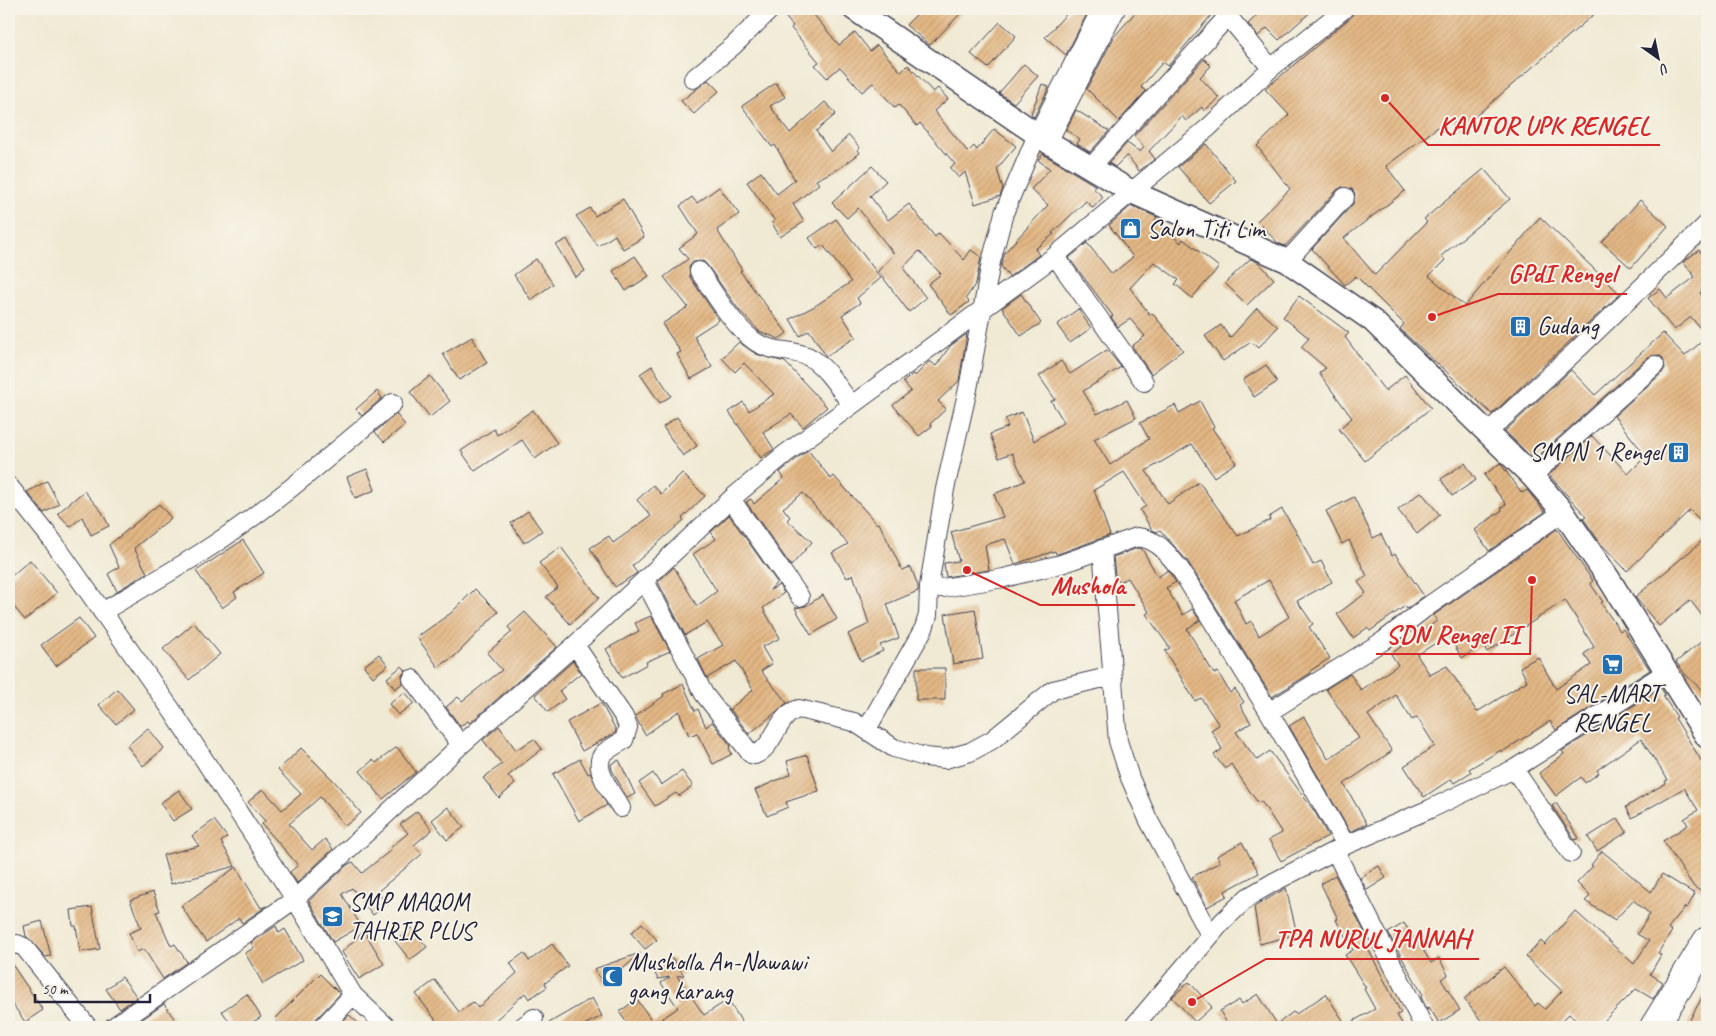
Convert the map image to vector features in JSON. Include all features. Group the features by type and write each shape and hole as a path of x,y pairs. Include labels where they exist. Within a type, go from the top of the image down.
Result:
{"main road":[{"path":"1654,1027 1707,940"}],"street":[{"path":"694,79 733,46 771,9"},
{"path":"1043,139 1101,9"},
{"path":"871,732 924,628 928,615 935,587 945,489 968,389 991,303 1004,213 1116,9"},
{"path":"113,1027 295,899 461,745 645,581 731,499 785,454 851,404 1056,256 1209,127 1271,68 1344,9"},
{"path":"858,10 1043,139 1132,192 1287,261 1374,321 1532,476 1563,512 1668,671 1707,737"},
{"path":"1091,167 1225,12 1271,68"},
{"path":"1287,261 1345,197"},
{"path":"1488,432 1579,348 1707,224"},
{"path":"1056,256 1144,382"},
{"path":"699,271 741,329 754,341 771,349 811,358 851,404"},
{"path":"1532,476 1655,365"},
{"path":"102,612 186,563 244,524 307,475 393,403"},
{"path":"9,486 52,540 173,712 295,899 353,995 387,1027"},
{"path":"731,499 800,597"},
{"path":"1269,712 1383,641 1424,609 1563,512"},
{"path":"935,587 1004,578 1051,566 1137,537 1151,538 1164,549 1180,569 1269,712 1341,848 1424,1027"},
{"path":"1102,549 1118,741 1130,778 1148,820 1210,936"},
{"path":"645,581 704,694 751,754 755,755 760,753 786,718 799,709 854,722 894,748 926,757 945,759 970,752 992,740 1053,690 1112,676"},
{"path":"575,645 624,717 628,727 624,740 603,754 599,765 621,808"},
{"path":"1133,1027 1210,936 1248,897 1341,848 1514,769 1668,671"},
{"path":"412,679 461,745"},
{"path":"1514,769 1571,853"},
{"path":"9,946 17,944 24,947 88,1027"},
{"path":"323,1027 353,995"}],"building":[{"path":"781,9 809,9 839,45 855,32 870,51 877,45 901,72 908,65 933,92 938,88 948,99 934,111 968,152 974,146 977,150 994,129 1016,146 997,169 1003,189 1000,196 975,204 965,172 959,178 950,168 955,164 920,123 917,126 899,105 895,108 873,83 862,92 840,67 827,78 815,65 819,62 791,28 793,26 781,12"},
{"path":"922,9 965,9 930,45 906,25"},
{"path":"1071,9 1077,9 1087,14 1066,55 1045,37"},
{"path":"1138,9 1212,9 1213,13 1168,66 1163,62 1141,87 1146,91 1119,121 1087,89 1114,37"},
{"path":"1263,9 1314,9 1279,40 1267,28 1258,36 1248,24"},
{"path":"1354,9 1600,9 1462,128 1450,118 1386,166 1405,191 1344,238 1375,275 1427,222 1424,219 1484,169 1510,199 1441,256 1445,260 1429,276 1465,306 1540,217 1620,294 1492,414 1400,329 1404,324 1356,276 1345,285 1312,249 1353,204 1355,194 1352,189 1342,187 1337,190 1285,246 1278,243 1257,221 1290,189 1257,146 1289,115 1265,89 1351,17"},
{"path":"1000,22 1016,36 988,68 971,54"},
{"path":"1204,59 1211,66 1200,77 1219,98 1204,111 1202,107 1186,121 1182,116 1149,151 1155,159 1139,171 1127,155 1115,167 1109,163 1127,143 1140,152 1144,147 1134,136"},
{"path":"1024,64 1038,76 1014,103 999,93"},
{"path":"708,80 719,91 694,114 681,101"},
{"path":"776,83 785,97 770,106 790,133 825,102 836,114 816,131 831,152 849,135 860,148 858,150 860,153 840,168 816,180 819,184 793,204 804,222 780,237 772,223 775,221 747,182 761,172 777,194 795,180 775,145 772,147 742,106"},
{"path":"1042,84 1049,87 1034,117 1031,114"},
{"path":"1076,110 1109,131 1090,152 1077,144 1080,139 1066,130"},
{"path":"1206,144 1236,181 1209,203 1178,167"},
{"path":"1043,154 1096,186 1093,188 1103,197 1093,208 1086,201 1052,233 1054,234 1035,249 1039,255 1009,277 1001,266 1005,252 1048,205 1031,189 1050,169 1038,160"},
{"path":"872,166 886,181 870,196 888,220 909,204 935,237 939,233 964,260 971,250 981,257 976,283 966,298 969,302 951,315 928,284 941,274 919,251 903,268 926,298 909,312 878,271 894,254 858,208 847,218 832,203"},
{"path":"719,187 739,214 717,230 742,270 740,271 787,333 779,339 759,331 739,310 707,265 703,261 693,262 689,267 690,277 719,320 694,336 712,367 691,379 677,354 681,352 662,324 688,307 664,277 688,259 679,248 698,234 680,206 692,197 697,203"},
{"path":"623,199 644,237 623,249 615,235 598,246 576,216 590,208 595,216"},
{"path":"1640,200 1668,226 1631,268 1602,242"},
{"path":"1131,206 1157,217 1155,221 1181,243 1183,239 1219,267 1192,298 1175,284 1179,280 1154,262 1130,288 1150,315 1152,313 1183,350 1151,374 1132,346 1145,336 1130,319 1118,327 1111,317 1113,316 1069,258 1087,243 1112,274 1133,257 1109,225"},
{"path":"836,219 881,278 857,298 860,303 842,315 856,337 826,356 809,330 800,336 790,319 815,306 851,282 823,245 817,249 809,238"},
{"path":"567,239 585,271 575,277 556,245"},
{"path":"1699,250 1707,260 1707,292 1705,289 1700,293 1707,303 1707,337 1691,317 1674,330 1648,298 1660,289 1667,298 1695,277 1683,262"},
{"path":"635,256 649,276 626,291 613,271"},
{"path":"536,259 553,284 531,300 514,275"},
{"path":"1250,259 1258,262 1274,279 1247,305 1225,283"},
{"path":"1021,294 1041,323 1021,336 1002,308"},
{"path":"1299,296 1349,333 1345,337 1385,391 1405,375 1431,408 1365,461 1339,429 1352,418 1319,373 1326,368 1301,347 1309,338 1283,317"},
{"path":"1257,308 1278,327 1258,348 1251,342 1223,361 1205,336 1221,325 1230,338"},
{"path":"1078,309 1091,328 1070,343 1057,325"},
{"path":"1663,333 1685,356 1707,337 1707,527 1690,510 1627,571 1601,544 1583,518 1586,516 1549,475 1592,436 1628,474 1646,456 1614,416 1662,373 1665,368 1663,358 1658,355 1648,357 1534,460 1505,431 1571,370 1595,395"},
{"path":"967,334 959,381 938,401 946,409 930,424 932,426 919,436 893,405 911,391 903,382 913,374 915,376 930,361 936,366 950,346"},
{"path":"472,337 487,363 459,380 443,354"},
{"path":"739,342 756,354 785,362 827,407 803,427 791,414 763,432 774,449 761,458 729,412 743,402 749,411 774,394 744,363 735,372 722,358"},
{"path":"1107,350 1121,367 1083,391 1097,414 1127,400 1136,418 1094,439 1110,465 1149,439 1140,423 1175,405 1179,413 1200,401 1214,427 1212,428 1236,463 1214,477 1192,444 1146,471 1168,504 1199,482 1238,536 1270,520 1269,517 1282,509 1313,565 1321,561 1332,582 1297,601 1313,624 1309,627 1330,658 1310,671 1311,673 1272,697 1188,562 1160,530 1157,532 1152,530 1140,510 1146,506 1124,472 1094,490 1110,535 1058,554 1055,551 1015,564 1005,539 985,545 989,570 946,577 944,563 959,561 951,532 1003,517 994,494 1025,481 1012,453 999,458 990,434 1008,427 1005,419 1022,412 1034,441 1064,422 1051,401 1055,399 1039,376 1061,361 1070,374","holes":["1269,580 1289,617 1259,636 1251,621 1246,624 1234,600"]},
{"path":"1266,365 1277,382 1254,397 1243,380"},
{"path":"652,366 671,396 660,403 640,374"},
{"path":"430,376 450,401 430,417 410,392"},
{"path":"377,391 382,398 362,416 356,409"},
{"path":"533,410 557,443 535,459 522,440 475,471 461,451 494,429 497,435"},
{"path":"396,414 405,425 384,442 375,432"},
{"path":"677,417 697,446 683,456 663,427"},
{"path":"808,450 831,479 834,476 877,524 879,523 902,570 911,567 918,586 918,591 887,604 899,638 880,645 883,651 861,661 848,634 869,624 853,574 847,578 832,553 848,544 803,493 783,508 790,517 787,520 812,542 791,566 746,502 751,499 754,504 784,478 780,472"},
{"path":"1465,463 1476,480 1452,496 1441,479"},
{"path":"1500,463 1522,493 1527,490 1545,512 1489,551 1475,530 1502,510 1501,508 1506,504 1484,475"},
{"path":"367,469 375,490 355,498 347,477"},
{"path":"682,473 705,496 682,518 684,520 632,566 637,573 615,587 590,548 609,536 613,543 651,516 637,500 653,485 661,494"},
{"path":"47,481 59,504 44,513 27,492"},
{"path":"84,491 102,512 109,526 91,535 82,517 70,527 58,513"},
{"path":"1421,492 1440,515 1417,534 1398,510"},
{"path":"1354,497 1373,538 1381,534 1392,556 1395,554 1424,596 1407,609 1405,606 1370,631 1367,628 1353,638 1337,614 1366,593 1358,582 1367,576 1349,540 1342,544 1326,511"},
{"path":"159,504 171,518 134,548 147,573 117,591 108,574 119,567 109,545"},
{"path":"528,511 542,531 524,543 511,523"},
{"path":"729,515 777,582 770,590 779,585 784,593 763,608 780,638 762,647 772,664 761,671 787,703 749,734 730,709 753,690 736,661 707,678 698,659 723,645 707,622 685,635 658,582 674,567 697,606 717,591 693,554 716,539 711,532"},
{"path":"1557,529 1593,581 1590,583 1603,602 1601,603 1620,631 1623,629 1650,670 1556,730 1550,721 1502,752 1501,750 1469,769 1471,772 1454,783 1451,779 1424,797 1404,766 1435,746 1417,717 1412,720 1396,695 1368,715 1392,751 1344,784 1367,824 1350,832 1289,726 1304,717 1328,759 1359,738 1326,689 1350,674 1361,690 1398,665 1391,654 1437,621 1434,615","holes":["1565,600 1594,647 1584,654 1591,665 1556,689 1538,657 1520,667 1527,681 1477,712 1447,666 1430,675 1417,655 1448,635 1462,658 1483,645 1487,652"]},
{"path":"1707,537 1707,622 1690,600 1659,626 1635,597"},
{"path":"243,540 264,573 234,592 237,597 222,608 196,571"},
{"path":"561,547 599,598 570,624 546,597 558,587 539,563"},
{"path":"1138,548 1142,549 1158,577 1168,570 1176,582 1166,588 1183,615 1192,609 1200,620 1187,629 1214,674 1218,672 1230,693 1235,689 1244,702 1240,705 1251,723 1236,732 1257,760 1270,751 1315,812 1328,836 1281,861 1269,840 1282,833 1261,801 1258,803 1231,764 1225,769 1214,755 1222,749 1211,730 1219,725 1201,698 1195,701 1165,651 1170,648 1146,614 1149,612 1128,578 1119,582 1115,574 1113,557"},
{"path":"30,560 57,593 25,620 9,601 9,578"},
{"path":"475,589 498,612 455,656 438,667 417,637 451,613"},
{"path":"823,595 837,619 811,635 795,608 806,606"},
{"path":"975,609 983,659 953,664 945,614"},
{"path":"525,612 557,647 470,723 468,721 460,726 446,707 458,697 462,701 502,670 487,653 512,632 508,627"},
{"path":"651,616 670,651 646,662 647,664 622,678 606,649 639,631 635,623"},
{"path":"79,618 94,638 56,666 41,645"},
{"path":"194,623 220,654 189,680 163,649"},
{"path":"1707,637 1707,695 1685,674 1676,662"},
{"path":"379,654 388,665 373,677 364,666"},
{"path":"573,661 581,673 559,691 565,699 548,712 535,695"},
{"path":"402,666 406,671 402,675 403,683 395,689 387,678"},
{"path":"916,668 945,668 945,700 916,700"},
{"path":"683,684 695,711 698,709 706,727 712,722 731,746 729,748 732,754 713,764 697,733 689,736 679,711 645,735 635,716 664,696 663,694"},
{"path":"1661,688 1665,695 1663,696 1677,717 1675,718 1707,770 1707,895 1694,887 1663,841 1688,825 1684,819 1698,810 1684,788 1632,818 1626,807 1668,780 1641,739 1597,770 1599,773 1585,783 1581,777 1556,796 1539,773 1564,754 1562,751"},
{"path":"117,689 134,709 116,724 99,705"},
{"path":"405,692 414,703 398,715 389,704"},
{"path":"601,703 616,730 615,733 582,751 567,722"},
{"path":"499,726 516,750 534,739 542,749 508,776 515,784 499,798 483,778 502,764 483,740"},
{"path":"148,728 164,748 143,766 127,746"},
{"path":"397,747 416,772 383,799 360,771 373,760 376,763"},
{"path":"301,748 335,782 361,813 345,826 320,797 289,824 312,850 325,839 333,849 297,883 290,872 298,865 262,824 265,821 248,802 263,789 282,810 301,794 278,770"},
{"path":"807,755 819,791 786,802 788,807 767,816 755,790 791,774 787,761"},
{"path":"580,759 588,774 590,773 607,805 579,821 553,774"},
{"path":"619,760 635,794 627,798 612,770 611,764"},
{"path":"682,771 693,786 679,796 676,793 655,806 639,783 653,773 661,785"},
{"path":"179,790 192,809 173,821 160,803"},
{"path":"1556,803 1579,838 1575,840 1552,806"},
{"path":"448,807 464,827 447,840 432,820"},
{"path":"417,811 432,830 414,845 422,854 377,892 387,904 373,915 352,888 342,894 361,926 333,942 309,901 347,865 353,862 362,873 391,850 390,848 408,833 400,824"},
{"path":"1618,818 1627,832 1597,851 1588,837"},
{"path":"214,820 227,837 221,842 235,866 171,884 163,855 199,846 192,836"},
{"path":"1242,842 1259,873 1225,891 1227,896 1207,907 1192,877 1220,862 1217,856"},
{"path":"1602,851 1651,892 1662,874 1695,894 1687,908 1685,907 1668,928 1672,931 1658,953 1661,955 1650,974 1663,982 1653,999 1636,989 1598,1027 1583,1027 1569,1014 1556,1027 1486,1027 1464,999 1504,967 1535,1006 1538,1003 1545,1009 1562,991 1526,957 1541,941 1545,945 1575,911 1634,964 1649,941 1637,934 1650,914 1633,900 1615,920 1585,901 1590,896 1577,883 1593,866 1591,865"},
{"path":"1379,866 1386,878 1367,890 1360,878"},
{"path":"236,867 261,908 267,906 242,923 239,918 206,942 181,906"},
{"path":"1335,875 1365,933 1361,935 1401,1013 1397,1015 1404,1027 1229,1027 1220,1011 1239,1000 1242,1004 1258,994 1277,1024 1293,1012 1296,1014 1326,994 1346,1025 1375,1009 1364,989 1366,988 1345,955 1353,950 1336,920 1338,919 1321,884"},
{"path":"1286,888 1297,934 1260,944 1254,907"},
{"path":"153,892 160,911 156,912 171,946 175,944 187,962 163,979 144,949 137,952 129,933 141,928 130,900"},
{"path":"92,907 100,949 80,952 76,926 73,926 71,910"},
{"path":"42,921 51,956 46,957 26,936 24,926"},
{"path":"642,923 657,940 645,949 631,933"},
{"path":"1404,923 1414,939 1416,938 1431,963 1439,958 1448,975 1441,979 1460,1010 1439,1023 1429,1007 1427,1009 1421,997 1423,995 1388,933"},
{"path":"276,926 279,933 285,929 303,960 263,984 245,953 254,948 251,943"},
{"path":"411,928 427,947 410,960 395,941"},
{"path":"364,931 384,964 359,979 342,952"},
{"path":"552,944 568,966 545,983 547,987 529,999 525,993 488,1027 441,1027 416,994 435,980 459,1012 473,1002 478,1008 517,973 510,963 524,953 529,961"},
{"name":"Musholla An-Nawawi gang karang","path":"640,953 604,985 594,969"},
{"path":"672,958 684,975 677,976 704,1015 728,1000 745,1027 630,1027 619,1012 637,999 654,1024 678,1008 661,983 670,977 658,979 653,970"},
{"path":"9,960 43,1010 25,1022 9,999"},
{"path":"320,974 340,994 315,1020 313,1027 282,1027 275,1019"},
{"path":"122,977 137,997 120,1009 106,989"},
{"path":"1189,982 1212,1007 1195,1022 1172,997"},
{"path":"1707,988 1707,1027 1686,1027"},
{"path":"247,994 261,1017 245,1027 233,1027 222,1011"},
{"path":"592,998 602,1016 580,1027 542,1027"},
{"path":"164,1004 180,1027 131,1027"},
{"path":"349,1015 363,1027 337,1027"}],"place":[{"name":"KANTOR UPK RENGEL","path":"1385,98"},
{"name":"Salon Titi Lim","path":"1131,229"},
{"name":"GPdI Rengel","path":"1432,317"},
{"name":"Gudang","path":"1521,326"},
{"name":"SMPN 1 Rengel","path":"1679,452"},
{"name":"Mushola","path":"967,570"},
{"name":"SDN Rengel II","path":"1532,580"},
{"name":"SAL-MART RENGEL","path":"1612,665"},
{"name":"SMP MAQOM TAHRIR PLUS","path":"333,916"},
{"name":"Musholla An-Nawawi gang karang","path":"612,976"},
{"name":"TPA NURUL JANNAH","path":"1192,1002"}]}
